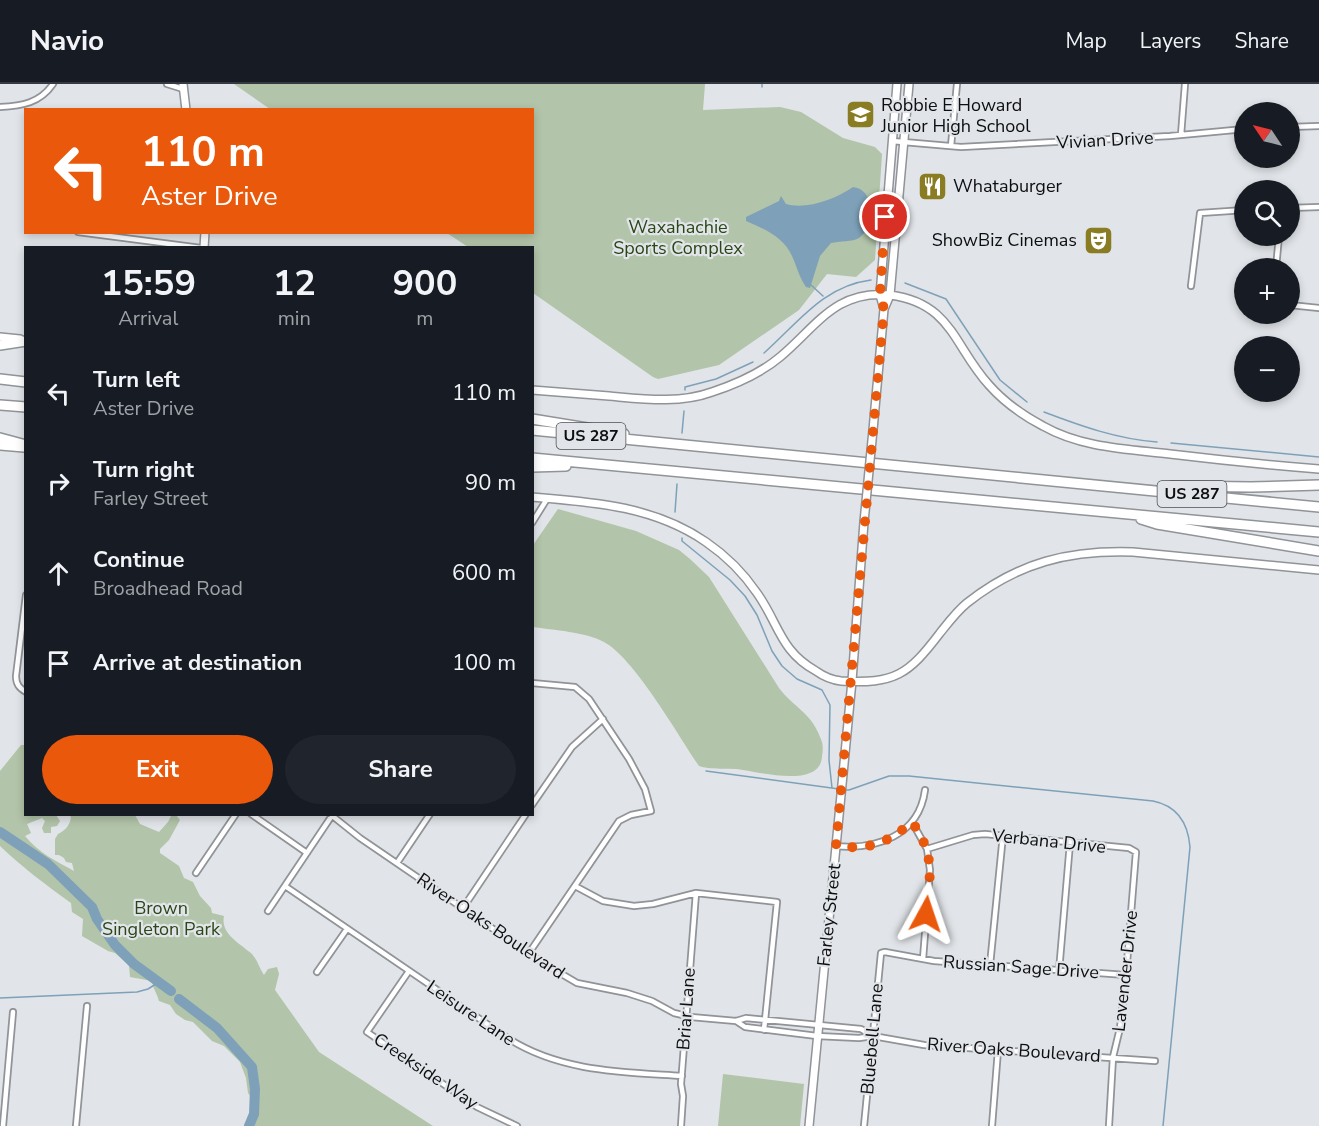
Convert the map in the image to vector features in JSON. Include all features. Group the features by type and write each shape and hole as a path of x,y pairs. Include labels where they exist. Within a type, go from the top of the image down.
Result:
{"highway":[{"path":"0,345 24,340"},
{"path":"0,380 24,382"},
{"path":"0,405 24,407"},
{"path":"534,419 634,435 649,442"},
{"name":"US 287","path":"534,430 1319,507"},
{"path":"0,438 24,446"},
{"name":"US 287","path":"534,458 1319,532"},
{"path":"534,467 615,465"},
{"path":"1064,482 1077,478 1175,486 1319,485"},
{"path":"1131,514 1157,524 1319,551"}],"main road":[{"path":"884,309 880,295 897,84"},
{"path":"884,309 890,295 909,84"},
{"path":"183,87 186,108"},
{"path":"534,390 671,400 710,393 744,380 766,368 838,303 853,298 890,295 922,305 936,313 955,333 990,386 1016,409 1059,434 1101,446 1319,469"},
{"name":"Farley Street","path":"809,1126 852,681 884,309"},
{"path":"0,337 24,340"},
{"path":"0,446 24,447"},
{"path":"534,497 626,508 649,513 686,529 719,552 756,591 771,615 786,647 794,656 825,677 837,680 877,682 903,673 916,662 967,603 1005,578 1053,558 1104,551 1133,552 1319,570"}],"street":[{"path":"0,106 23,105 34,101 44,95 54,84"},
{"path":"168,84 183,87"},
{"path":"951,146 957,84"},
{"path":"1181,135 1185,84"},
{"path":"1300,127 1319,126"},
{"name":"Vivian Drive","path":"892,141 951,146 1181,135 1234,130"},
{"path":"1300,208 1319,207"},
{"path":"1191,286 1200,213 1234,211"},
{"path":"94,234 186,246"},
{"path":"1300,306 1319,308"},
{"path":"534,520 547,498"},
{"path":"24,610 16,676 16,682 24,691"},
{"path":"529,953 619,821 631,815 651,811 645,789 621,745 590,699 579,689 570,686 534,683"},
{"path":"534,802 572,747 603,719"},
{"path":"836,846 860,848 888,840 912,822 925,790"},
{"path":"196,873 235,816"},
{"path":"254,816 308,853"},
{"path":"268,911 331,816"},
{"name":"River Oaks Boulevard","path":"333,816 360,838 577,983 627,993 686,1016 736,1021 746,1018 861,1029 873,1036"},
{"path":"397,863 429,816"},
{"path":"463,908 525,816"},
{"path":"912,822 927,849 930,870 922,959"},
{"name":"Verbana Drive","path":"927,849 973,835 1003,835 1129,848 1136,852"},
{"path":"990,965 1003,835"},
{"path":"1059,971 1070,843"},
{"name":"Lavender Drive","path":"1109,1126 1113,1058 1120,1028 1126,975 1136,852"},
{"name":"Leisure Lane","path":"285,886 509,1039 534,1053 590,1069 682,1076"},
{"path":"575,886 603,901 634,906 653,904 696,893 777,902 764,1030"},
{"name":"Briar Lane","path":"681,1126 682,1076 696,893"},
{"path":"317,972 347,929"},
{"name":"Russian Sage Drive","path":"881,953 922,959 1126,975"},
{"name":"Bluebell Lane","path":"864,1126 881,953"},
{"name":"Creekside Way","path":"409,971 367,1032 477,1107 517,1126"},
{"path":"76,1126 87,1006"},
{"path":"3,1126 13,1012"},
{"name":"River Oaks Boulevard","path":"736,1021 745,1027 817,1036 859,1038 873,1036 924,1045 1155,1061"},
{"path":"992,1126 998,1050"}],"green space":[{"name":"Waxahachie Sports Complex","path":"234,84 705,84 703,110 780,107 801,112 843,138 875,147 882,154 875,260 856,277 827,274 799,310 719,365 658,379 534,294 534,246 466,246 448,234 534,234 534,108 269,108"},
{"path":"558,509 636,531 679,550 709,577 779,688 813,724 823,745 819,766 811,773 786,776 699,766 642,680 616,651 604,642 588,636 534,627 534,544"},
{"name":"Brown Singleton Park","path":"21,745 24,745 24,816 57,816 60,821 57,826 51,827 51,833 44,833 42,828 45,821 42,818 27,824 31,833 25,836 48,856 74,871 72,863 55,855 55,839 69,825 70,816 136,816 140,824 159,832 171,816 177,816 180,820 169,840 160,849 160,853 179,866 184,878 193,882 212,913 224,916 228,933 252,954 264,975 268,969 277,967 279,974 275,990 319,1052 433,1126 244,1126 259,1093 254,1063 251,1062 256,1097 251,1097 240,1062 224,1046 212,1041 193,1022 176,1014 170,1005 159,1001 152,981 130,977 129,965 115,953 82,936 83,919 72,912 71,903 34,876 0,846 0,771"},
{"path":"723,1074 804,1084 800,1126 718,1126"}],"water":[{"path":"853,187 861,190 869,201 871,217 868,225 859,238 831,243 820,256 810,288 806,287 784,243 760,227 746,221 746,217 779,201 781,196 786,204 803,206 838,196"}],"waterway":[{"path":"764,353 800,318 825,298 854,284 871,280"},
{"path":"905,283 946,299 1000,380 1027,402"},
{"path":"811,285 823,296"},
{"path":"685,390 685,387 716,379 753,362"},
{"path":"682,433 684,411"},
{"path":"1044,412 1113,435 1157,442"},
{"path":"1171,443 1319,457"},
{"path":"675,512 677,484"},
{"path":"682,538 682,541 730,580 745,596 757,615 772,651 782,666 797,679 822,690 830,705 829,760 832,788"},
{"path":"706,771 839,789"},
{"path":"844,790 889,776 909,776 1153,801 1162,803 1175,811 1187,830 1190,847 1163,1126"},
{"path":"0,832 48,864 92,907 97,919 115,945 134,964 171,991"},
{"path":"0,998 137,992 148,989 159,982"},
{"path":"179,999 217,1028 252,1067 255,1089 254,1114 249,1126"}],"place":[{"name":"Robbie E Howard Junior High School","path":"860,115"},
{"name":"Whataburger","path":"932,186"},
{"name":"ShowBiz Cinemas","path":"1098,240"}],"route":[{"path":"885,217 880,295 884,309 836,846 860,848 875,845 888,840 912,822 922,836 927,849 930,870 926,914"}]}
